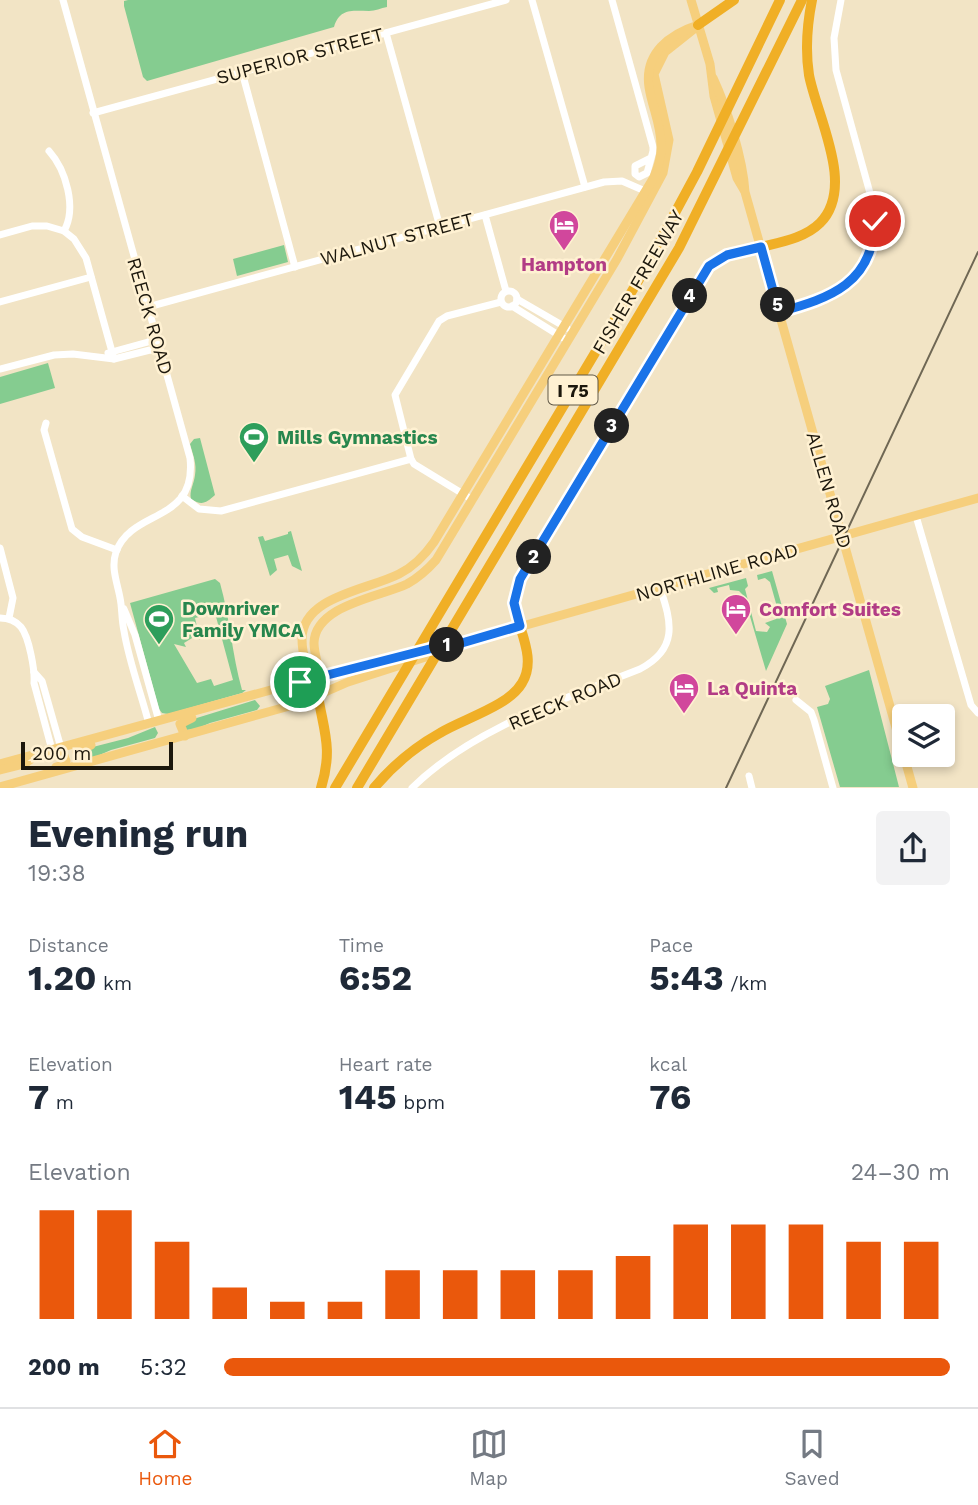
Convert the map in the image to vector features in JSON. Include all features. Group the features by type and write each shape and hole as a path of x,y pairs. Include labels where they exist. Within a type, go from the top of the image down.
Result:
{"highway":[{"path":"698,25 734,0"},
{"name":"FISHER FREEWAY","path":"335,788 641,276 713,140 780,0"},
{"name":"FISHER FREEWAY","path":"357,788 647,304 721,168 802,0"},
{"path":"761,247 802,235 817,226 829,211 836,193 835,172 812,87 807,56 807,25 813,0"},
{"path":"374,788 398,763 423,744 505,700 518,690 528,663 527,647 520,626"},
{"path":"318,696 327,742 321,788"}],"main road":[{"name":"ALLEN ROAD","path":"691,0 737,178 746,191 913,788"},
{"path":"316,678 302,640 309,617 330,600 401,573 424,556 654,177 662,148 660,128 649,86 650,63 661,45 684,30 698,25"},
{"path":"318,696 314,643 321,623 337,611 406,584 433,564 494,467 617,259 658,183 667,157 667,126 654,74 665,52 698,25"},
{"path":"520,626 514,603 520,579 706,269 723,257 761,247"},
{"path":"607,253 617,259"},
{"path":"591,279 596,278 601,286"},
{"path":"576,304 578,310 585,313"},
{"path":"514,407 522,407 525,414"},
{"path":"494,467 488,468 486,465 499,441 500,432"},
{"name":"NORTHLINE ROAD","path":"3,786 318,696 348,682 448,650 455,645 978,498"},
{"path":"424,556 426,563 433,564"},
{"path":"354,591 359,596 358,602"},
{"name":"NORTHLINE ROAD","path":"0,764 316,678 449,644 455,645"},
{"path":"204,730 212,724 263,709 259,694"},
{"path":"185,736 180,726 184,720 229,707 245,698"},
{"path":"159,721 163,734 160,743"},
{"path":"79,765 77,754 80,749 126,735 146,725"},
{"path":"0,770 24,764 51,750 66,758 63,765 15,778 3,786"}],"street":[{"name":"REECK ROAD","path":"63,0 190,457 190,479 182,496"},
{"name":"SUPERIOR STREET","path":"93,113 506,0"},
{"path":"533,0 585,187"},
{"path":"612,0 653,147 651,158"},
{"path":"779,312 817,302 842,289 863,267 873,239 873,204 834,62 835,26 841,0"},
{"path":"386,33 440,227"},
{"path":"242,72 295,267"},
{"path":"49,151 60,169 70,205 70,218 64,231"},
{"name":"WALNUT STREET","path":"148,307 585,187 616,180 628,182 645,191"},
{"path":"485,215 506,291"},
{"path":"0,235 38,226 64,231 81,249 112,356"},
{"path":"0,302 91,277"},
{"path":"501,302 502,294 506,291"},
{"path":"506,291 514,292 515,303"},
{"path":"501,302 505,306 515,303 560,330 574,332"},
{"path":"474,500 418,468 411,459 395,395 439,321 447,316 501,302"},
{"path":"560,330 568,341"},
{"path":"112,356 148,342 156,335"},
{"path":"0,369 54,355 73,354 94,358 160,351"},
{"path":"46,423 44,430 72,529 82,537 117,550"},
{"path":"146,725 124,631 114,569 117,550 134,530 169,509 182,496 199,509 221,511 411,459"},
{"path":"916,516 971,705 978,713"},
{"path":"0,548 13,598 9,618"},
{"name":"REECK ROAD","path":"412,788 443,761 485,735 656,660 664,649 670,629 669,615 660,587"},
{"path":"121,602 135,635 159,721"},
{"path":"0,618 9,618 23,631 34,672 42,681 51,750"},
{"path":"138,682 147,679"},
{"path":"796,700 811,712 833,788"},
{"path":"749,776 752,788"}],"green space":[{"path":"387,0 387,7 347,12 340,16 334,27 147,81 143,77 124,6 124,1"},
{"path":"284,245 288,262 237,276 233,259"},
{"path":"48,363 55,388 0,404 0,377"},
{"path":"200,438 215,495 201,503 191,499 195,467 190,444 194,439"},
{"path":"291,531 302,571 292,566 288,555 274,559 277,570 270,576 258,537 263,536 265,541"},
{"path":"772,571 787,624 766,671 744,596 739,591 730,590 729,585 717,588 718,592 714,593 709,588 746,578 748,586 745,589 756,631 767,632 770,627 765,623 776,619 779,614 770,582 765,578 758,580 757,575"},
{"name":"Downriver Family YMCA","path":"215,579 220,583 242,690 246,690 168,714 162,713 130,603","holes":["215,613 233,680 214,686 211,679 197,683 174,644 186,647 184,643 197,635 200,640 195,618"]},
{"path":"869,670 899,787 840,787 817,707 828,704 830,699 825,686"},
{"path":"255,700 260,706 257,710 185,730 187,721"},
{"path":"155,727 158,733 155,738 95,757 82,758 85,749 128,738"}],"railway":[{"path":"726,788 978,252"}],"place":[{"name":"Hampton","path":"564,252"},
{"name":"Mills Gymnastics","path":"254,464"},
{"name":"Comfort Suites","path":"736,636"},
{"name":"Downriver Family YMCA","path":"159,646"},
{"name":"La Quinta","path":"684,715"}],"route":[{"path":"300,682 449,644 455,645 520,626 514,603 520,579 706,269 727,255 761,247 779,312 807,305 833,295 858,274 870,253 875,221"}]}
